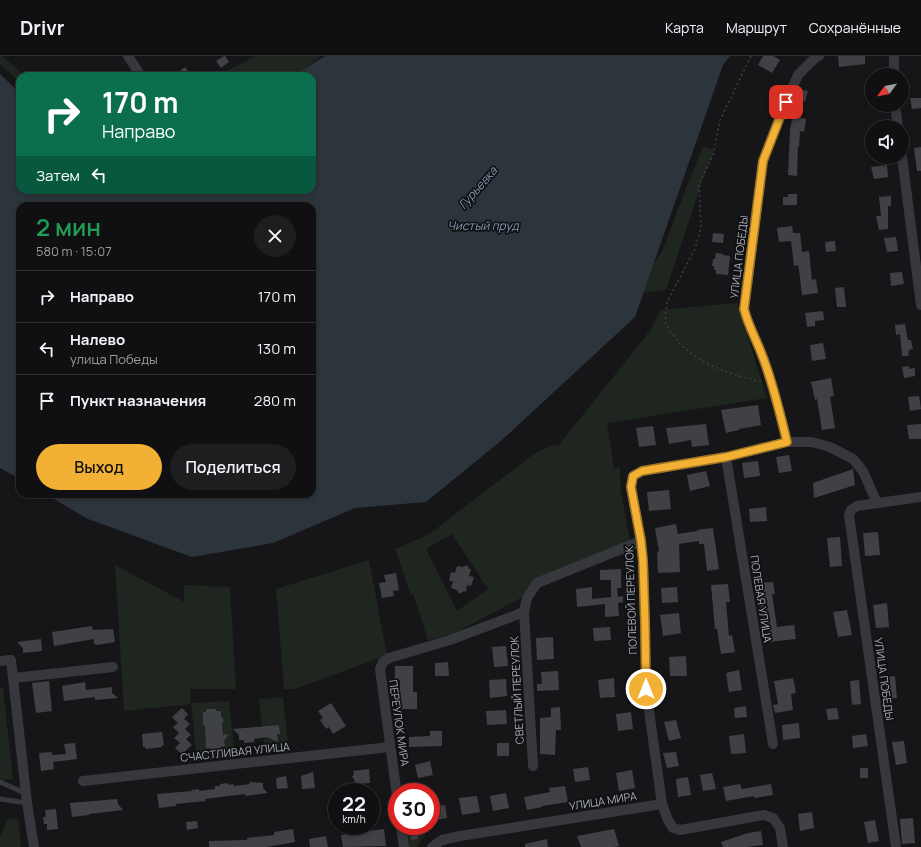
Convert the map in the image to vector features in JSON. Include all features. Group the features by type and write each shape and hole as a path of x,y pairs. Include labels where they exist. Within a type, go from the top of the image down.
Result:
{"street":[{"path":"128,56 138,72"},
{"path":"894,56 894,68"},
{"name":"УЛИЦА ПОБЕДЫ","path":"787,442 772,384 762,354 747,321 744,309 763,161 780,116 798,75 817,57"},
{"path":"903,164 921,305"},
{"path":"726,457 787,442 812,442 830,447 852,459 863,471 877,503 921,497"},
{"name":"ПОЛЕВОЙ ПЕРЕУЛОК","path":"662,804 646,689 645,623 641,541 631,487 633,476 642,471 726,457"},
{"name":"ПОЛЕВАЯ УЛИЦА","path":"726,457 773,744"},
{"name":"УЛИЦА ПОБЕДЫ","path":"877,503 857,506 851,510 849,515 896,847"},
{"path":"524,612 527,598 537,583 641,541"},
{"name":"ПЕРЕУЛОК МИРА","path":"395,783 380,669 382,662 389,658 450,640 524,612"},
{"name":"СВЕТЛЫЙ ПЕРЕУЛОК","path":"524,612 533,766"},
{"path":"0,660 11,660 34,847"},
{"path":"14,678 113,667"},
{"name":"СЧАСТЛИВАЯ УЛИЦА","path":"83,781 390,747"},
{"path":"662,804 668,820 673,828 680,830 764,815 773,818 780,828 783,847"},
{"name":"УЛИЦА МИРА","path":"432,847 442,840 460,836 662,804"},
{"path":"402,835 404,847"}],"lane":[{"path":"0,782 27,798"},
{"path":"0,799 27,798"}],"path":[{"path":"751,56 720,120 713,156 699,184 701,228 695,249 668,302 665,322 675,338 697,358 738,377 772,384"}],"shaded area":[{"path":"0,56 2,56 20,72 16,72 16,78 0,64"},
{"path":"256,56 321,56 300,72 225,72"},
{"path":"703,147 714,150 666,290 635,293 638,285 662,252"},
{"path":"737,303 767,398 607,423 614,468 620,467 621,493 630,540 453,634 428,640 413,594 411,595 395,549 428,535 535,453 555,444 558,446 652,328 660,310","holes":["452,534 488,589 457,611 426,549"]},
{"path":"369,560 387,655 295,689 284,689 276,589"},
{"path":"115,565 184,602 184,585 230,587 236,689 190,689 191,703 229,701 235,757 197,761 191,704 124,711"},
{"path":"0,688 3,688 13,779 2,780 0,778"},
{"path":"283,697 289,751 265,753 259,699"},
{"path":"18,818 21,847 0,847 0,836 7,820"},
{"path":"404,835 425,835 417,847 406,847"}],"water":[{"name":"Чистый пруд","path":"325,56 730,56 723,65 635,317 502,440 426,502 355,508 273,543 192,557 88,519 52,498 316,498 316,202 16,202 16,477 0,468 0,74 16,89 16,194 316,194 316,72 299,72"}],"building":[{"path":"224,56 229,62 221,68 216,61"},
{"path":"763,56 773,56 780,60 772,73 758,65"},
{"path":"838,56 865,56 865,64 839,67"},
{"path":"185,67 188,72 178,72"},
{"path":"799,89 808,91 805,102 796,100"},
{"path":"910,98 921,98 921,108 912,109"},
{"path":"793,116 806,119 804,132 800,131 797,176 788,175 790,129"},
{"path":"921,147 921,171 917,171 914,148"},
{"path":"887,165 888,177 874,179 871,167"},
{"path":"788,194 797,194 797,205 783,205 783,197 788,197"},
{"path":"891,196 891,206 888,206 888,229 879,230 876,216 881,216 879,197"},
{"path":"792,226 793,233 800,233 802,252 809,251 812,280 816,279 818,293 802,295 798,265 794,266 791,241 779,242 777,228"},
{"path":"713,233 724,234 723,243 712,242"},
{"path":"896,237 898,251 887,252 884,238"},
{"path":"835,241 836,251 826,252 825,242"},
{"path":"716,253 730,256 728,275 716,274 714,266 712,266"},
{"path":"902,272 904,284 891,286 890,273"},
{"path":"844,287 846,307 837,307 835,288"},
{"path":"823,311 824,320 815,321 815,326 807,327 805,313"},
{"path":"905,324 908,340 911,340 913,349 909,350 908,356 902,356 900,334 896,335 895,325"},
{"path":"823,343 826,359 812,361 810,345"},
{"path":"909,366 909,369 915,368 915,376 904,378 902,367"},
{"path":"831,378 834,396 830,397 835,428 822,430 817,399 815,400 811,382"},
{"path":"919,396 921,409 910,411 908,397"},
{"path":"758,405 761,425 726,433 721,410"},
{"path":"706,424 709,445 692,447 691,440 669,444 666,428"},
{"path":"921,424 921,439 909,439 907,425"},
{"path":"653,426 656,445 639,447 636,428"},
{"path":"789,455 792,471 779,473 776,457"},
{"path":"758,461 760,476 744,478 742,463"},
{"path":"853,469 855,485 814,498 813,483"},
{"path":"706,471 710,486 690,491 687,475"},
{"path":"669,490 671,509 649,511 647,492"},
{"path":"766,507 767,521 750,522 749,509"},
{"path":"676,524 678,534 713,528 719,569 707,571 704,544 699,544 699,541 679,544 680,572 658,573 657,552 659,551 655,528"},
{"path":"878,532 880,555 865,556 863,533"},
{"path":"840,537 842,566 830,567 827,538"},
{"path":"467,565 469,569 471,569 469,576 474,577 471,586 467,585 466,592 464,591 459,594 457,590 451,588 453,581 449,581 451,572 455,573 457,566 463,567"},
{"path":"621,569 621,588 617,588 618,597 623,596 623,602 618,603 619,616 605,617 605,604 577,607 576,589 592,587 592,599 611,597 611,580 600,580 600,570"},
{"path":"396,573 399,590 393,591 394,596 382,598 379,583 386,582 384,575"},
{"path":"773,582 775,594 772,594 777,627 794,625 796,639 768,642 767,634 770,634 768,617 762,618 758,583"},
{"path":"728,584 730,602 726,602 729,636 732,635 735,652 721,654 717,629 715,629 711,585"},
{"path":"677,587 678,602 662,603 661,588"},
{"path":"887,603 889,627 876,628 873,605"},
{"path":"847,610 852,635 838,637 833,612"},
{"path":"679,613 681,633 663,636 660,615"},
{"path":"92,626 93,630 113,629 115,642 97,645 94,644 94,639 54,646 52,632"},
{"path":"610,627 611,640 594,641 593,628"},
{"path":"553,637 554,659 537,660 536,638"},
{"path":"41,639 42,651 23,653 23,648 17,642"},
{"path":"506,646 508,666 494,667 492,647"},
{"path":"686,656 687,676 670,676 669,657"},
{"path":"448,662 449,676 435,676 435,663"},
{"path":"395,666 413,666 413,692 417,692 417,709 400,709 400,680 395,681"},
{"path":"739,670 742,690 729,692 726,673"},
{"path":"558,671 559,690 537,691 537,684 542,684 541,672"},
{"path":"895,676 897,698 887,699 885,677"},
{"path":"614,678 615,697 600,698 598,680"},
{"path":"793,678 796,693 791,694 793,710 775,713 773,705 778,704 774,681"},
{"path":"506,679 507,696 490,698 489,680"},
{"path":"859,680 861,704 852,705 850,681"},
{"path":"49,681 52,711 36,713 32,683"},
{"path":"85,682 86,690 112,687 112,693 118,698 95,700 95,697 64,701 62,686"},
{"path":"331,703 346,726 333,734 329,727 326,729 320,720 323,718 318,711"},
{"path":"746,706 747,717 735,718 734,708"},
{"path":"560,707 561,730 556,730 555,755 540,754 540,718 551,717 551,708"},
{"path":"182,708 188,714 184,719 190,724 185,729 191,735 186,739 192,745 182,754 175,748 180,743 174,738 179,733 173,727 178,723 172,717"},
{"path":"837,708 839,719 828,720 826,709"},
{"path":"206,709 216,709 216,711 221,711 221,717 224,720 222,723 223,735 229,734 224,741 225,746 220,747 221,750 211,751 210,748 206,748 203,712 206,712"},
{"path":"506,710 507,724 487,725 486,711"},
{"path":"631,712 633,729 618,731 616,714"},
{"path":"676,720 681,738 669,741 664,722"},
{"path":"799,723 800,738 783,740 782,725"},
{"path":"279,725 280,734 277,734 278,742 267,737 254,739 254,742 244,743 244,740 239,740 239,735 233,729"},
{"path":"430,731 442,731 442,746 409,747 409,737 430,736"},
{"path":"162,732 164,745 162,745 162,747 146,749 143,747 142,734"},
{"path":"744,734 746,753 731,754 729,736"},
{"path":"866,734 868,746 853,748 852,736"},
{"path":"904,741 907,763 896,765 892,742"},
{"path":"75,743 77,759 53,762 54,769 41,771 39,753 52,752 52,755 66,754 64,744"},
{"path":"497,743 509,743 509,756 497,756"},
{"path":"676,752 679,766 667,768 663,753"},
{"path":"430,761 433,775 418,778 415,765"},
{"path":"588,767 590,780 575,782 573,769"},
{"path":"860,768 868,768 868,778 860,778"},
{"path":"369,769 370,783 355,783 352,777 354,774 353,771"},
{"path":"632,770 635,788 619,791 616,773"},
{"path":"313,772 315,788 302,789 301,776"},
{"path":"712,773 716,789 703,791 700,775"},
{"path":"286,776 288,788 277,789 276,778"},
{"path":"688,777 691,795 678,797 676,779"},
{"path":"249,782 263,783 263,788 268,793 205,799 206,801 176,804 176,806 159,808 157,794 199,789 199,791 215,789 215,786 220,786 220,784 228,783 228,785 233,784 234,786 250,784"},
{"path":"740,784 742,789 771,784 773,795 754,798 754,796 726,801 723,787"},
{"path":"565,786 568,802 527,810 524,797 550,792 549,788"},
{"path":"506,793 509,808 493,811 490,796"},
{"path":"477,796 480,812 462,815 459,798"},
{"path":"117,799 118,804 123,810 72,817 70,803"},
{"path":"445,805 447,818 440,819 440,806"},
{"path":"56,809 58,829 47,830 47,824 44,824 43,817 46,817 45,810"},
{"path":"812,812 814,828 800,831 798,814"},
{"path":"913,818 915,843 902,844 900,819"},
{"path":"875,820 879,841 868,843 864,822"},
{"path":"197,821 198,828 187,830 186,822"},
{"path":"293,829 295,842 266,847 209,847 209,841 247,840 247,838 274,835 274,832"},
{"path":"384,829 386,846 343,847 341,835 380,835 380,830"},
{"path":"614,829 619,846 581,847 577,836"},
{"path":"761,831 763,845 723,847 721,842 748,833"},
{"path":"411,835 418,835 418,839 411,840"},
{"path":"326,836 328,847 310,847 309,839"},
{"path":"547,839 548,847 525,847 525,844"}],"route":[{"path":"646,689 643,561 641,541 631,487 633,476 642,471 726,457 787,442 772,384 762,354 747,321 744,309 763,161 786,102"}],"water label":[{"name":"Гурьевка","path":"478,188"}]}
